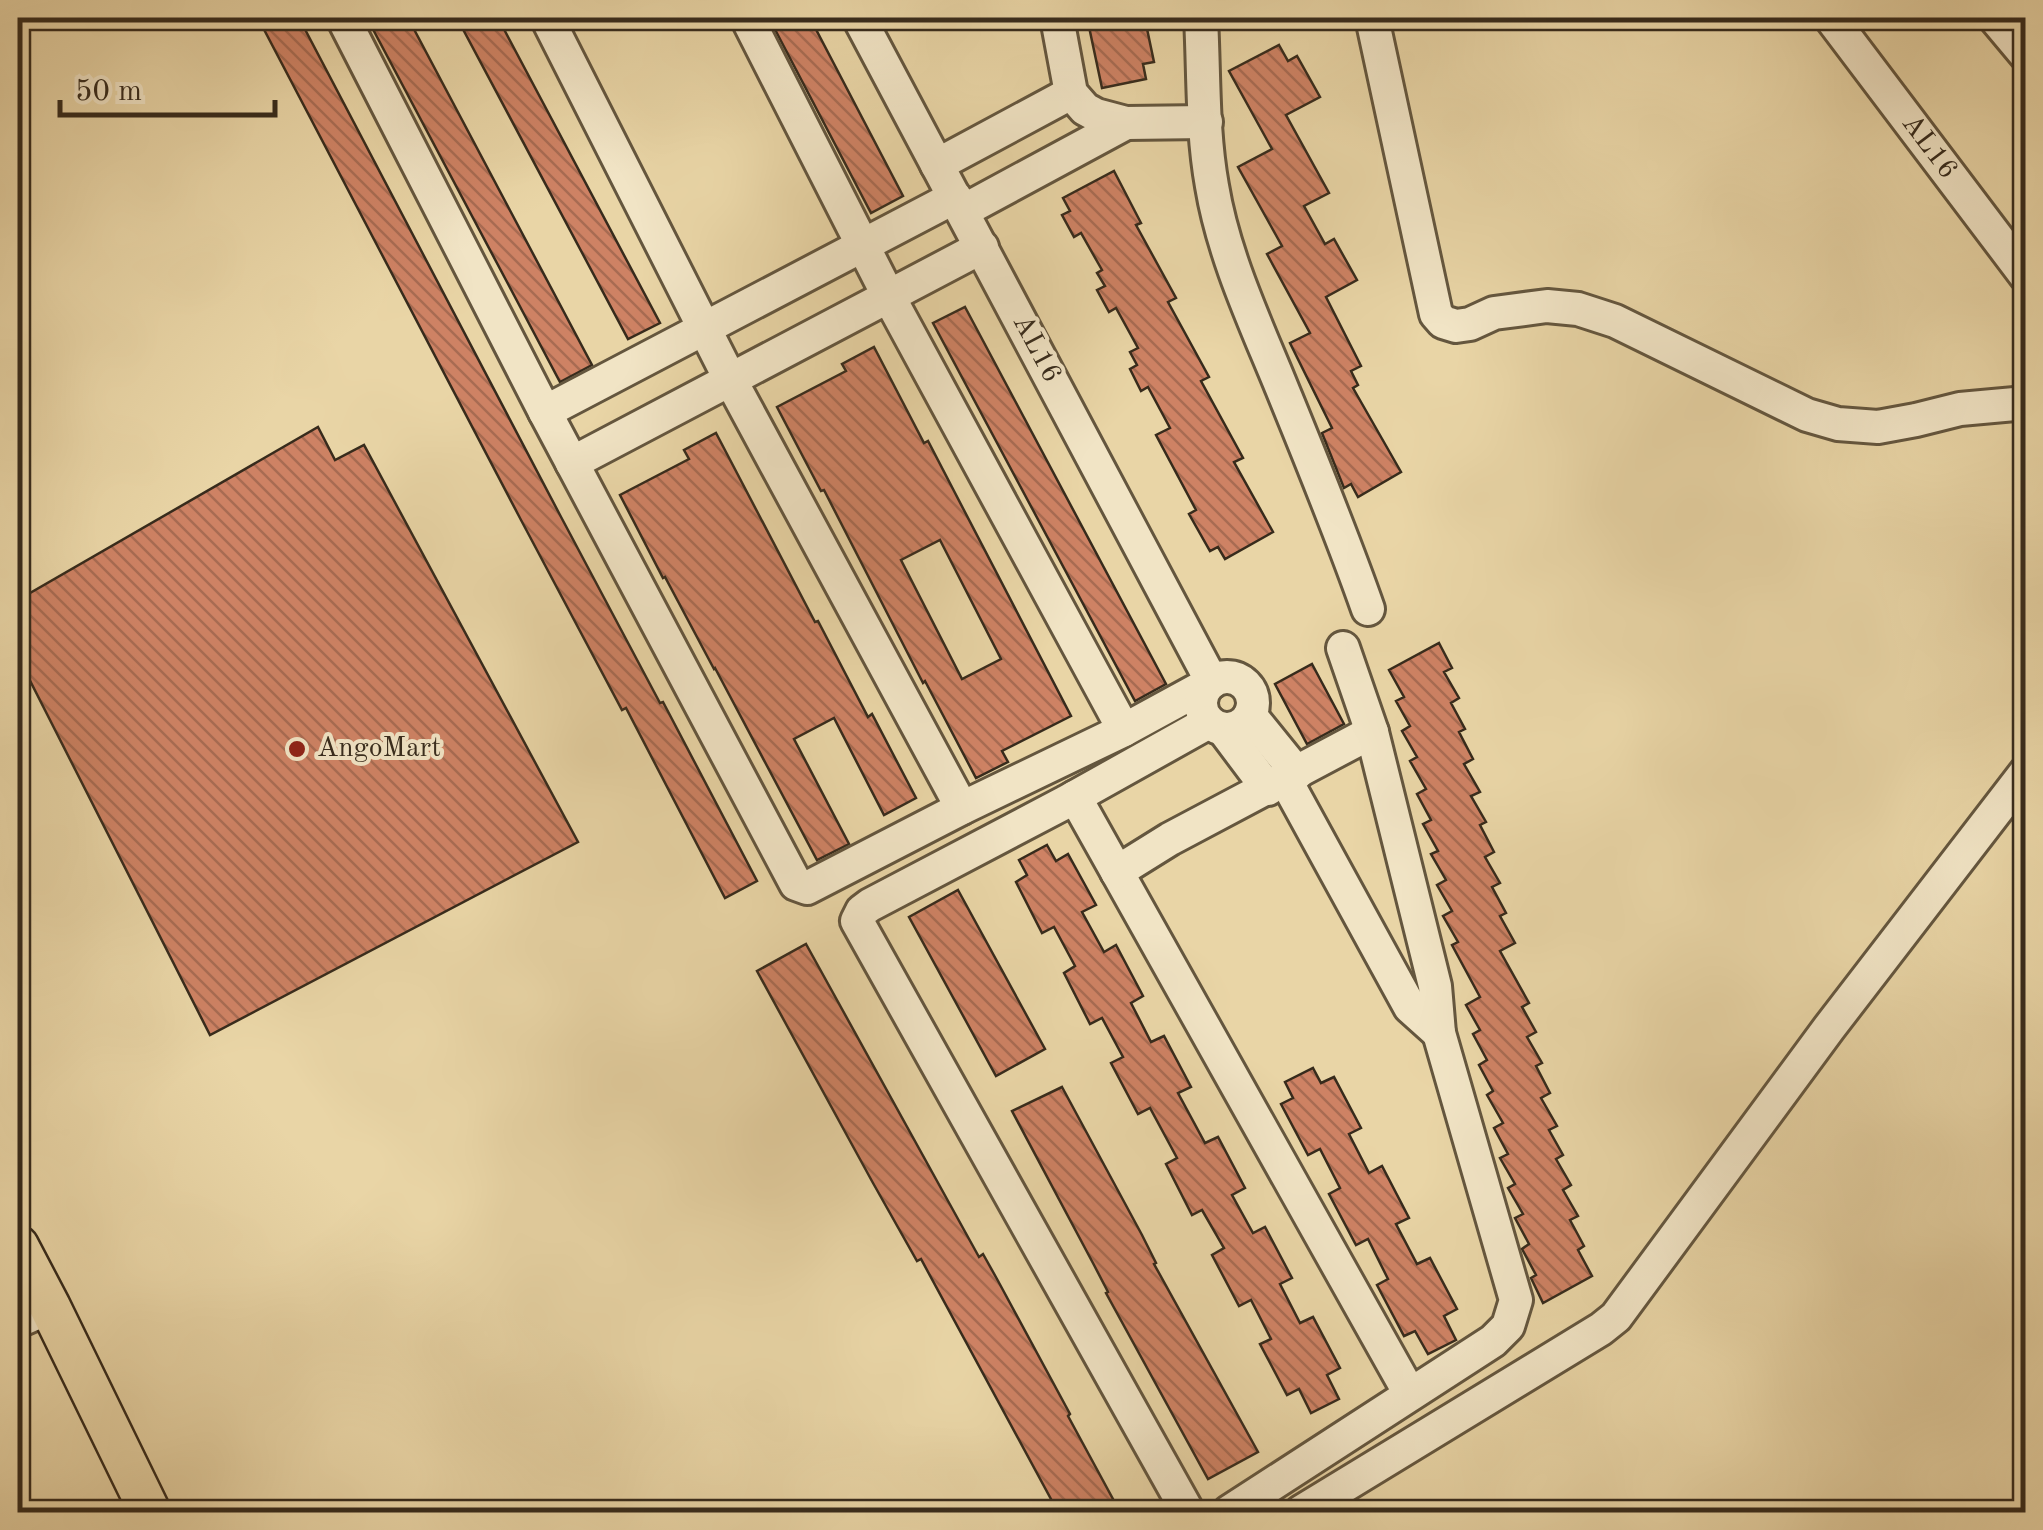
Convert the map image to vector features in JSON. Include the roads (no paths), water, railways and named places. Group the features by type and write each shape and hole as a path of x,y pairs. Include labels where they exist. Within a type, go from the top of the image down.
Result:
{"main road":[{"path":"18,1246 34,1314 150,1512"}],"street":[{"path":"343,18 572,463 796,884 808,888 1212,682 1228,678 1244,684 1252,698 1253,707 1227,722 870,905 858,921 1188,1512"},
{"path":"546,18 705,330 962,808"},
{"path":"747,18 890,297 1124,730"},
{"name":"AL16","path":"858,18 1212,682"},
{"path":"1057,18 1071,93 1085,109 1126,123 1206,122"},
{"path":"1201,18 1212,186 1231,259 1368,609"},
{"path":"1372,18 1436,314 1443,322 1456,326 1470,324 1494,313 1546,306 1578,309 1615,321 1807,414 1838,424 1878,426 1960,408 2026,403"},
{"name":"AL16","path":"1831,18 2026,276"},
{"path":"1994,18 2026,55"},
{"path":"938,165 1071,93"},
{"path":"546,412 863,246 1126,123"},
{"path":"572,463 982,247"},
{"path":"1228,1512 1493,1340 1508,1326 1516,1300 1439,1033 1436,986 1372,732 1343,648"},
{"path":"1212,682 1206,687 1202,708 1227,722 1283,780 1410,1007 1439,1033"},
{"path":"1116,872 1170,839 1372,732"},
{"path":"1302,1512 1616,1317 1829,1028 2026,772"},
{"path":"1075,797 1410,1394"}],"place":[{"name":"AngoMart","path":"297,749"}]}
